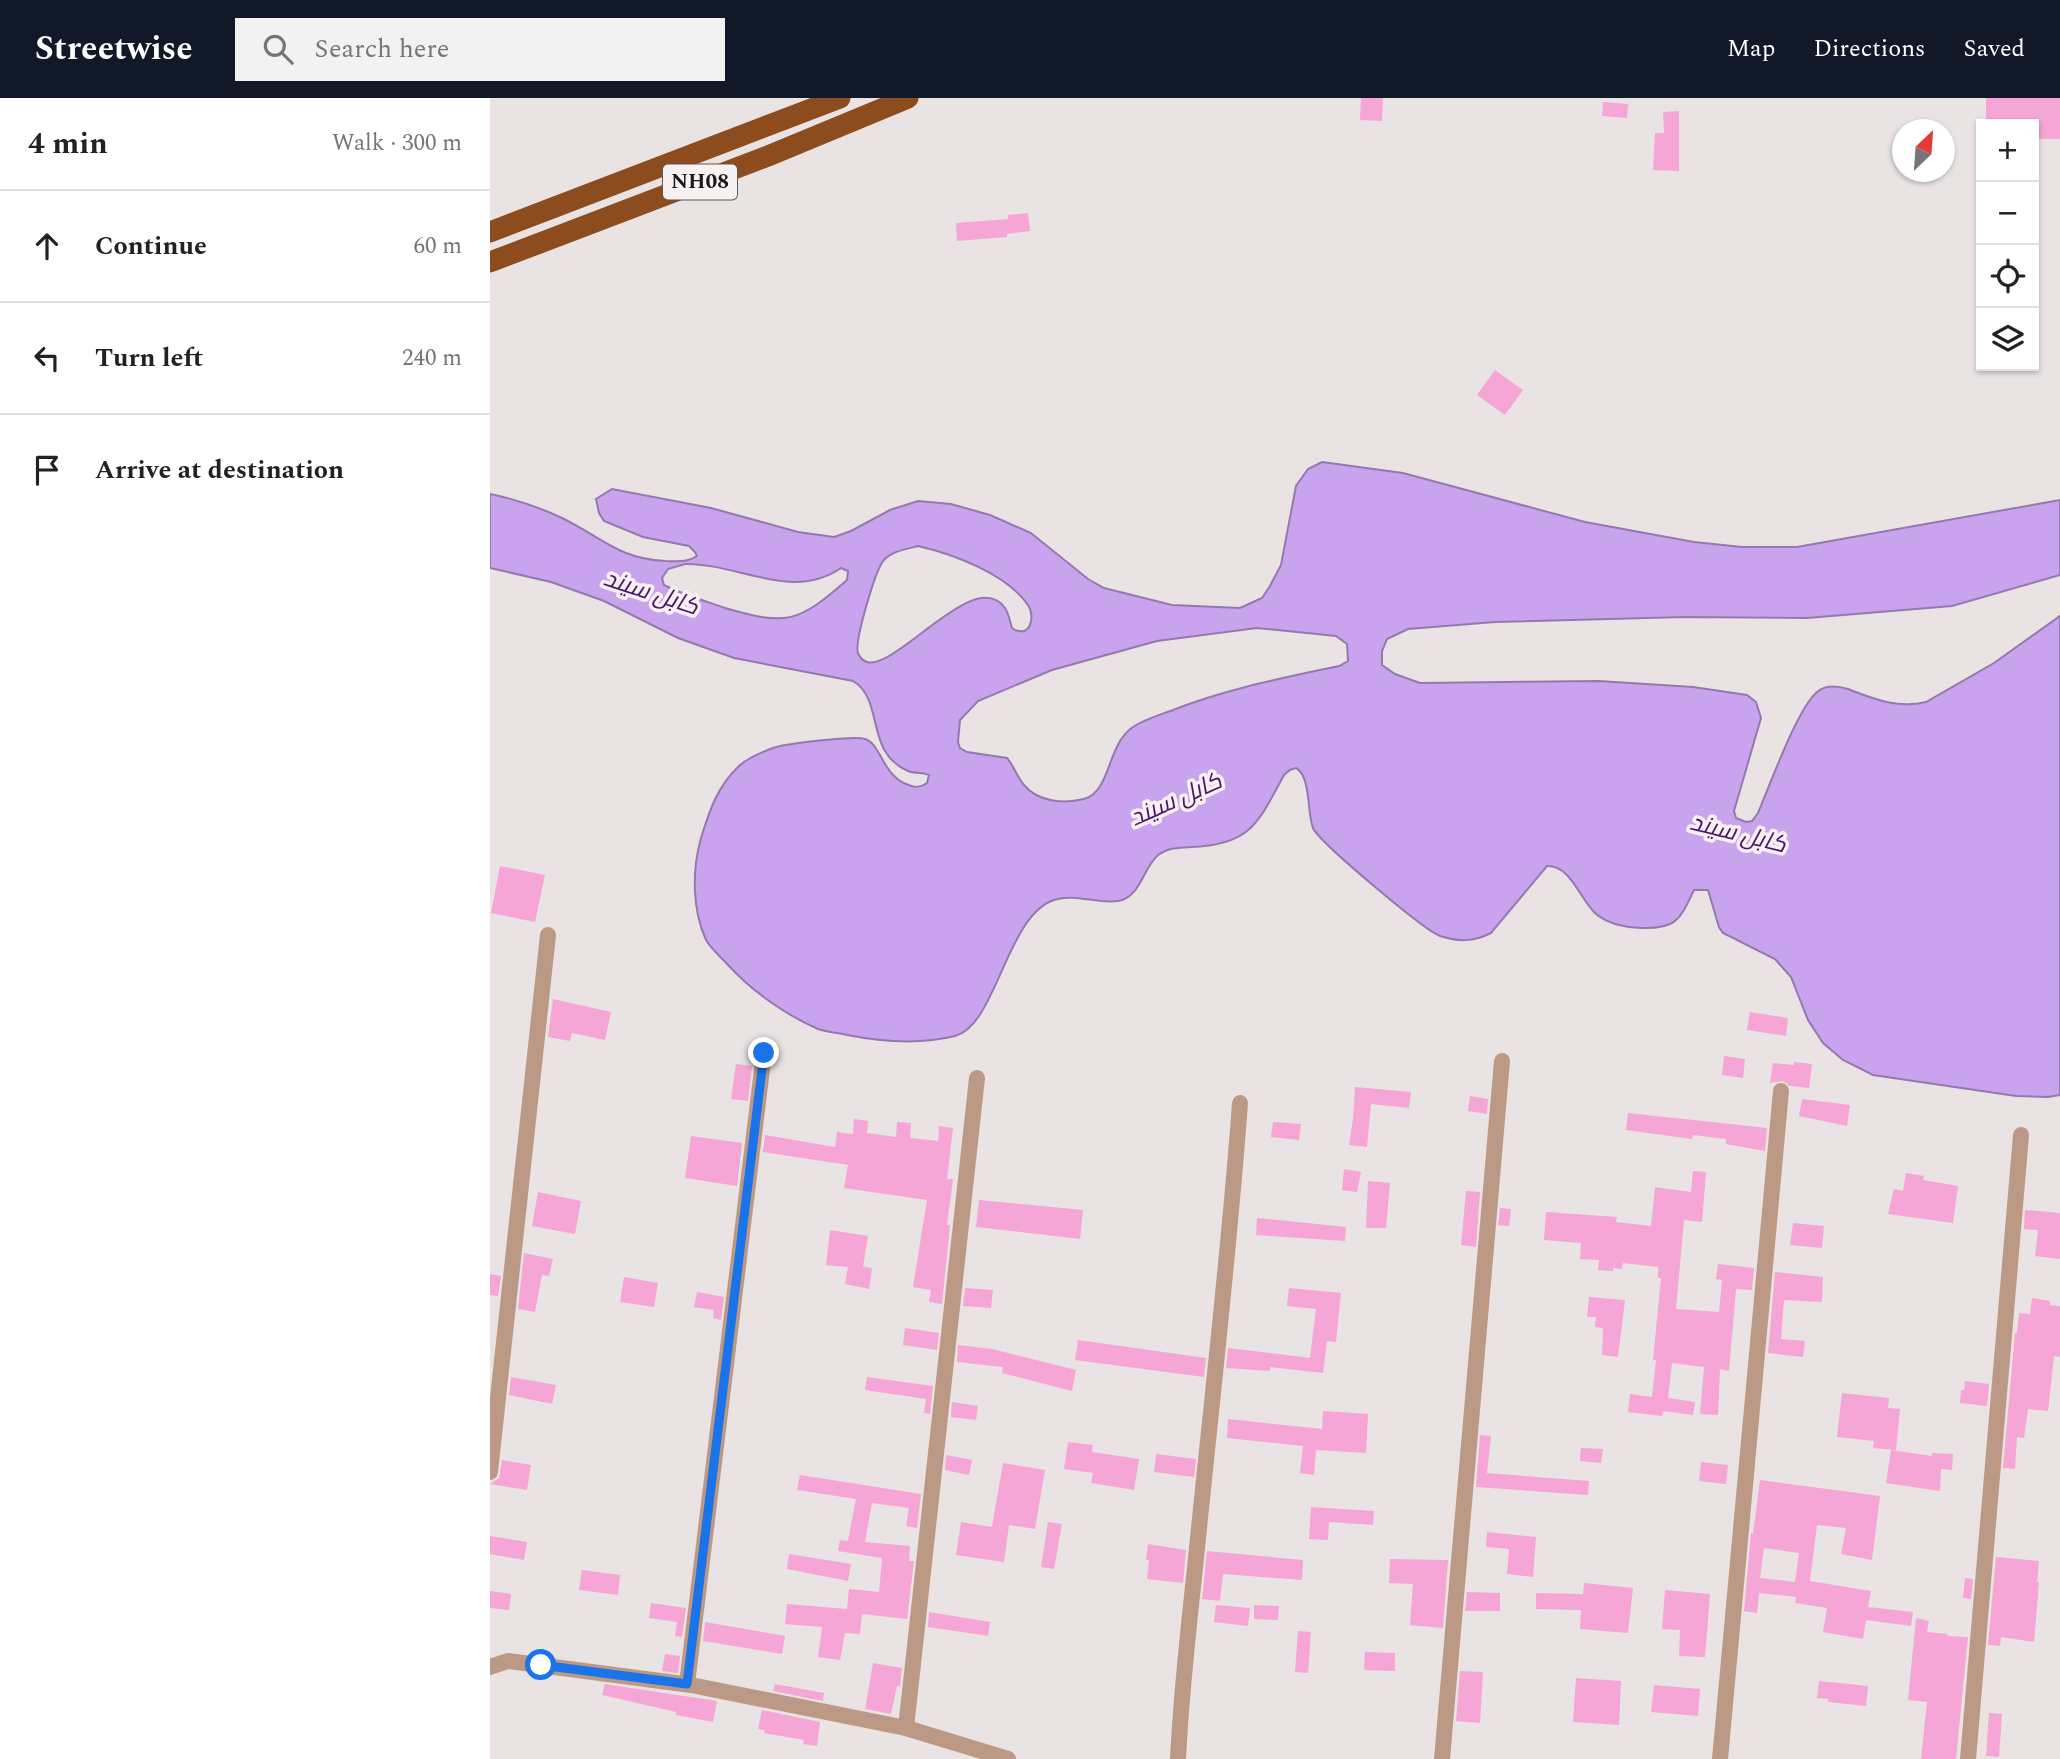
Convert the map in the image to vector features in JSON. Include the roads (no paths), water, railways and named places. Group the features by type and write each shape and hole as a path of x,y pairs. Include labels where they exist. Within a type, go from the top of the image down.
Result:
{"highway":[{"name":"NH08","path":"490,232 840,98"},
{"name":"NH08","path":"490,262 768,156 908,98"}],"street":[{"path":"490,1472 548,935"},
{"path":"687,1684 764,1053"},
{"path":"1442,1759 1502,1062"},
{"path":"906,1728 977,1078"},
{"path":"1720,1759 1781,1091"},
{"path":"1178,1759 1181,1698 1207,1435 1232,1224 1240,1103"},
{"path":"1968,1759 2021,1135"},
{"path":"490,1667 508,1661 687,1684 906,1728 1008,1759"}],"water":[{"name":"کابل سيند","path":"1322,462 1403,473 1585,522 1694,542 1742,547 1797,547 2060,500 2060,575 1952,606 1807,618 1685,617 1495,622 1408,629 1387,639 1382,651 1382,665 1395,674 1420,683 1599,681 1693,687 1747,695 1756,702 1761,718 1734,811 1736,818 1746,822 1752,821 1758,813 1801,714 1821,689 1840,687 1896,704 1926,702 1994,663 2060,616 2060,1095 2016,1096 1873,1075 1843,1060 1823,1043 1808,1020 1791,977 1775,959 1723,933 1708,890 1694,890 1681,915 1670,924 1654,928 1630,927 1612,923 1596,914 1563,871 1547,866 1491,933 1466,940 1440,936 1394,903 1352,867 1313,828 1304,779 1296,768 1284,775 1259,818 1240,836 1227,842 1174,848 1162,852 1153,861 1136,889 1125,899 1110,902 1062,898 1038,910 1024,926 981,1013 969,1028 955,1036 901,1042 818,1029 759,994 738,976 706,940 698,915 695,876 701,838 715,800 724,783 741,764 773,748 819,740 865,739 875,747 898,779 912,786 919,787 927,783 929,775 908,771 885,752 869,700 853,681 734,658 678,638 604,601 551,582 490,568 490,494 553,514 622,552 649,559 674,561 686,561 697,556 689,546 643,537 604,521 596,499 612,489 711,508 798,532 834,537 890,510 918,501 951,504 990,515 1031,533 1088,579 1104,588 1172,605 1240,608 1262,598 1281,565 1296,486 1308,469","holes":["918,546 963,560 993,575 1019,594 1028,605 1030,625 1023,631 1012,628 1005,608 990,598 970,601 884,659 868,662 858,653 862,622 880,566 895,552","685,564 803,582 822,578 841,568 848,571 847,580 816,605 803,613 778,618 725,608 664,585 662,578 668,569","1257,628 1336,636 1347,644 1348,661 1339,666 1213,696 1138,724 1118,744 1099,787 1093,795 1084,799 1060,801 1036,795 1024,785 1007,758 967,752 960,748 960,720 978,701 1052,670 1157,641"]}]}
